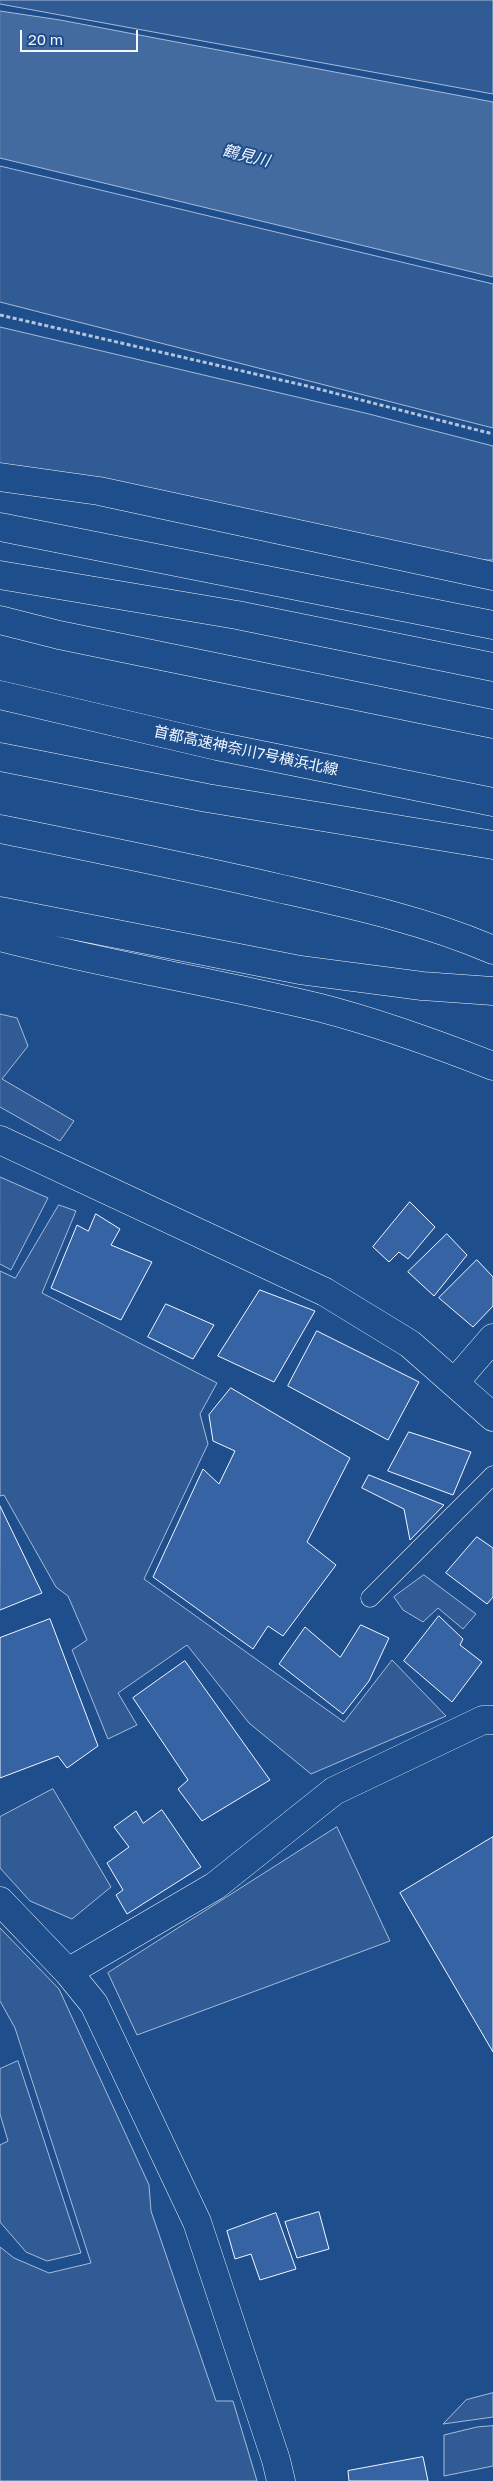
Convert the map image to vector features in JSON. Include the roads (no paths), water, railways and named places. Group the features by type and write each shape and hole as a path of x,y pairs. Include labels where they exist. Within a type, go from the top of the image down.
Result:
{"main road":[{"path":"0,477 99,491 493,576"},
{"path":"0,527 493,625"},
{"path":"0,575 237,615 493,667"},
{"path":"0,620 59,635 493,724"},
{"name":"首都高速神奈川7号横浜北線","path":"0,695 217,746 493,802"},
{"path":"0,757 207,798 493,845"},
{"path":"0,829 199,870 334,901 453,933 493,950"},
{"path":"0,911 300,970 422,986 493,991"},
{"path":"0,937 75,957 322,1009 406,1035 493,1066"},
{"path":"0,1140 325,1292 410,1344 455,1382 493,1418"},
{"path":"455,1382 493,1338"},
{"path":"68,1972 215,1886 334,1791 483,1720 493,1720"},
{"path":"0,1901 68,1972 94,2004 197,2222 276,2460 281,2481"}],"lane":[{"path":"370,1598 493,1475"}],"water":[{"name":"鶴見川","path":"0,11 60,20 493,102 493,277 0,158"}]}
